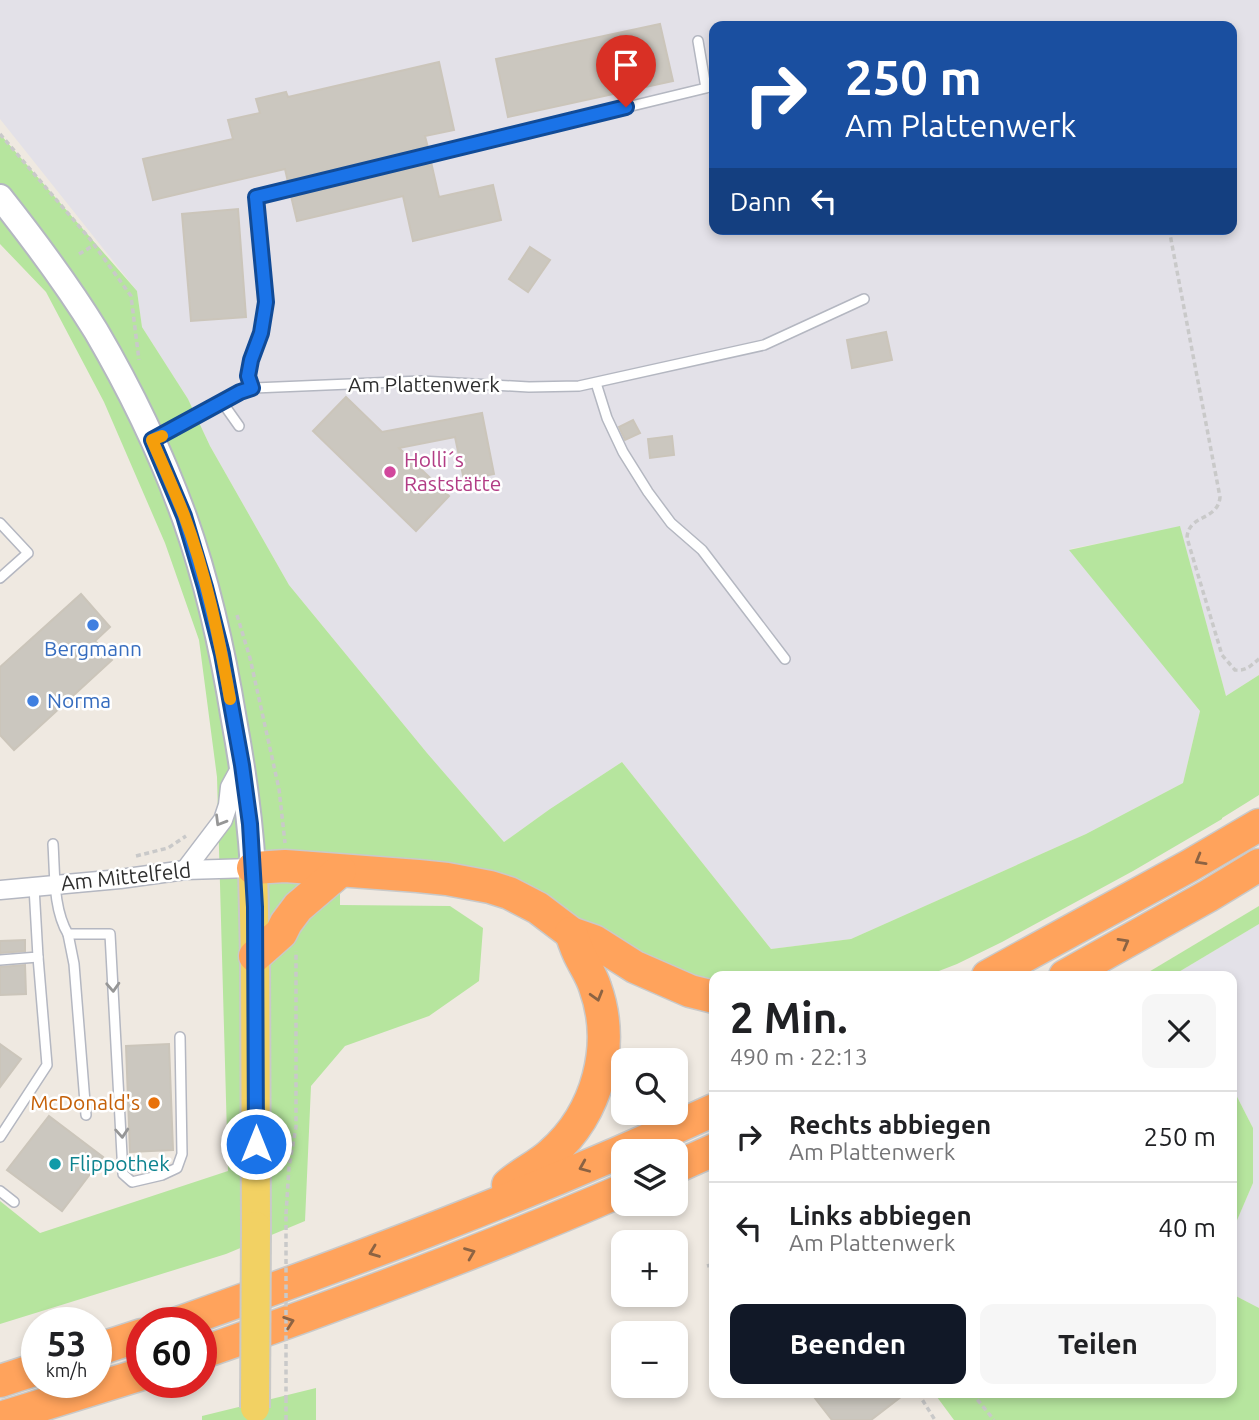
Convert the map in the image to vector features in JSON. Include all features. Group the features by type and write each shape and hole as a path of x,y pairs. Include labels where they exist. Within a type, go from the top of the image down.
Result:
{"highway":[{"path":"997,971 1259,825"},
{"path":"1074,971 1208,897 1259,865"},
{"path":"253,868 285,866 447,879 490,887 509,893 538,908 571,933 594,941 635,967 690,991 709,996"},
{"path":"255,956 281,933 298,907 340,871"},
{"path":"479,1212 515,1178 534,1167 565,1140 588,1107 595,1089 604,1049 601,1008 596,988 579,956 571,933"},
{"path":"217,1309 479,1212 709,1112"},
{"path":"688,1162 709,1152"},
{"path":"217,1347 407,1279 611,1195"},
{"path":"0,1381 21,1375"},
{"path":"0,1418 126,1379"}],"main road":[{"path":"0,197 79,305 124,382 184,516 222,654 242,765 253,868 255,1414"}],"street":[{"path":"185,870 223,820 230,787 242,765"},
{"name":"Am Mittelfeld","path":"0,890 185,870 253,868"}],"lane":[{"path":"252,388 248,376 261,333 266,302 256,197 706,88 698,41"},
{"name":"Am Plattenwerk","path":"152,440 252,388 421,381 538,387 597,383 764,345 864,299"},
{"path":"597,383 607,418 623,452 648,492 671,523 702,550 785,659"},
{"path":"222,402 240,426"},
{"path":"0,523 28,553 0,578"},
{"path":"53,844 62,923 68,934 74,964 86,1115"},
{"path":"0,1137 47,1065 34,887"},
{"path":"68,934 110,934 123,1174 132,1182 162,1175 177,1168 182,1154 180,1037"},
{"path":"0,960 38,957"},
{"path":"0,1191 14,1202"}],"path":[{"path":"1170,235 1220,497 1215,511 1191,525 1187,538 1222,655 1234,670 1248,669 1259,659"},
{"path":"79,254 94,245"},
{"path":"250,824 283,819"},
{"path":"127,858 168,848 192,829"},
{"path":"286,1214 286,1420"},
{"path":"921,1398 935,1420"},
{"path":"976,1398 993,1420"}],"shaded area":[{"path":"0,0 1259,0 1259,675 1226,696 1180,527 1070,549 1200,711 1183,783 1086,834 851,939 771,949 622,762 504,842 289,585 210,446 188,399 142,327 137,291 0,119"},
{"path":"1259,924 1259,1308 1237,1297 1237,1220 1253,1183 1253,1128 1237,1097 1237,971 1180,971"}],"green space":[{"path":"0,134 137,291 142,327 188,399 210,446 289,585 504,842 622,762 771,949 851,939 1086,834 1183,783 1200,711 1069,550 1180,526 1226,696 1259,675 1259,795 1133,871 1002,942 939,971 709,971 709,987 463,868 340,854 340,905 450,906 483,928 479,981 429,1016 345,1046 311,1086 305,1221 226,1254 55,1307 21,1307 21,1317 0,1324 0,1201 40,1233 228,1171 217,777 199,640 165,543 104,402 46,292 0,244"},
{"path":"1259,906 1259,924 1180,971 1150,971"},
{"path":"1237,1097 1253,1128 1253,1183 1237,1220"},
{"path":"1237,1297 1259,1308 1259,1420 954,1420 938,1398 1237,1398"},
{"path":"316,1388 316,1420 202,1420 202,1416"}],"building":[{"path":"660,24 673,81 508,117 496,59"},
{"path":"439,62 454,130 425,136 428,148 288,182 285,169 153,200 143,159 233,139 228,120 260,113 256,99 286,92 288,97"},
{"path":"431,162 439,197 493,185 501,220 413,241 403,196 297,221 291,196"},
{"path":"238,209 246,317 191,321 182,214"},
{"path":"530,247 550,260 528,292 509,279"},
{"path":"886,332 892,360 852,368 847,340"},
{"name":"Holli´s Raststätte","path":"346,397 382,432 482,413 494,474 464,480 455,437 399,448 449,496 416,531 313,431"},
{"path":"633,420 640,433 625,440 619,427"},
{"path":"672,436 674,455 650,458 648,439"},
{"name":"Norma","path":"81,594 110,627 95,641 112,660 14,750 0,735 0,667"},
{"path":"25,940 25,951 0,953 0,941"},
{"path":"25,965 26,994 0,995 0,967"},
{"path":"0,1044 21,1059 0,1087"},
{"path":"169,1044 173,1150 130,1152 126,1046"},
{"name":"Flippothek","path":"49,1116 103,1157 62,1211 7,1170"},
{"path":"815,1398 900,1398 871,1420 832,1420"}],"slow traffic":[{"path":"162,436 152,440 193,543 215,624 230,699"}],"place":[{"name":"Holli´s Raststätte","path":"390,472"},
{"name":"Bergmann","path":"93,625"},
{"name":"Norma","path":"33,701"},
{"name":"McDonald's","path":"154,1103"},
{"name":"Flippothek","path":"55,1164"}],"route":[{"path":"256,1144 255,907 250,824 242,765 222,654 193,543 152,440 252,388 248,376 261,333 266,302 256,197 626,107"}]}
